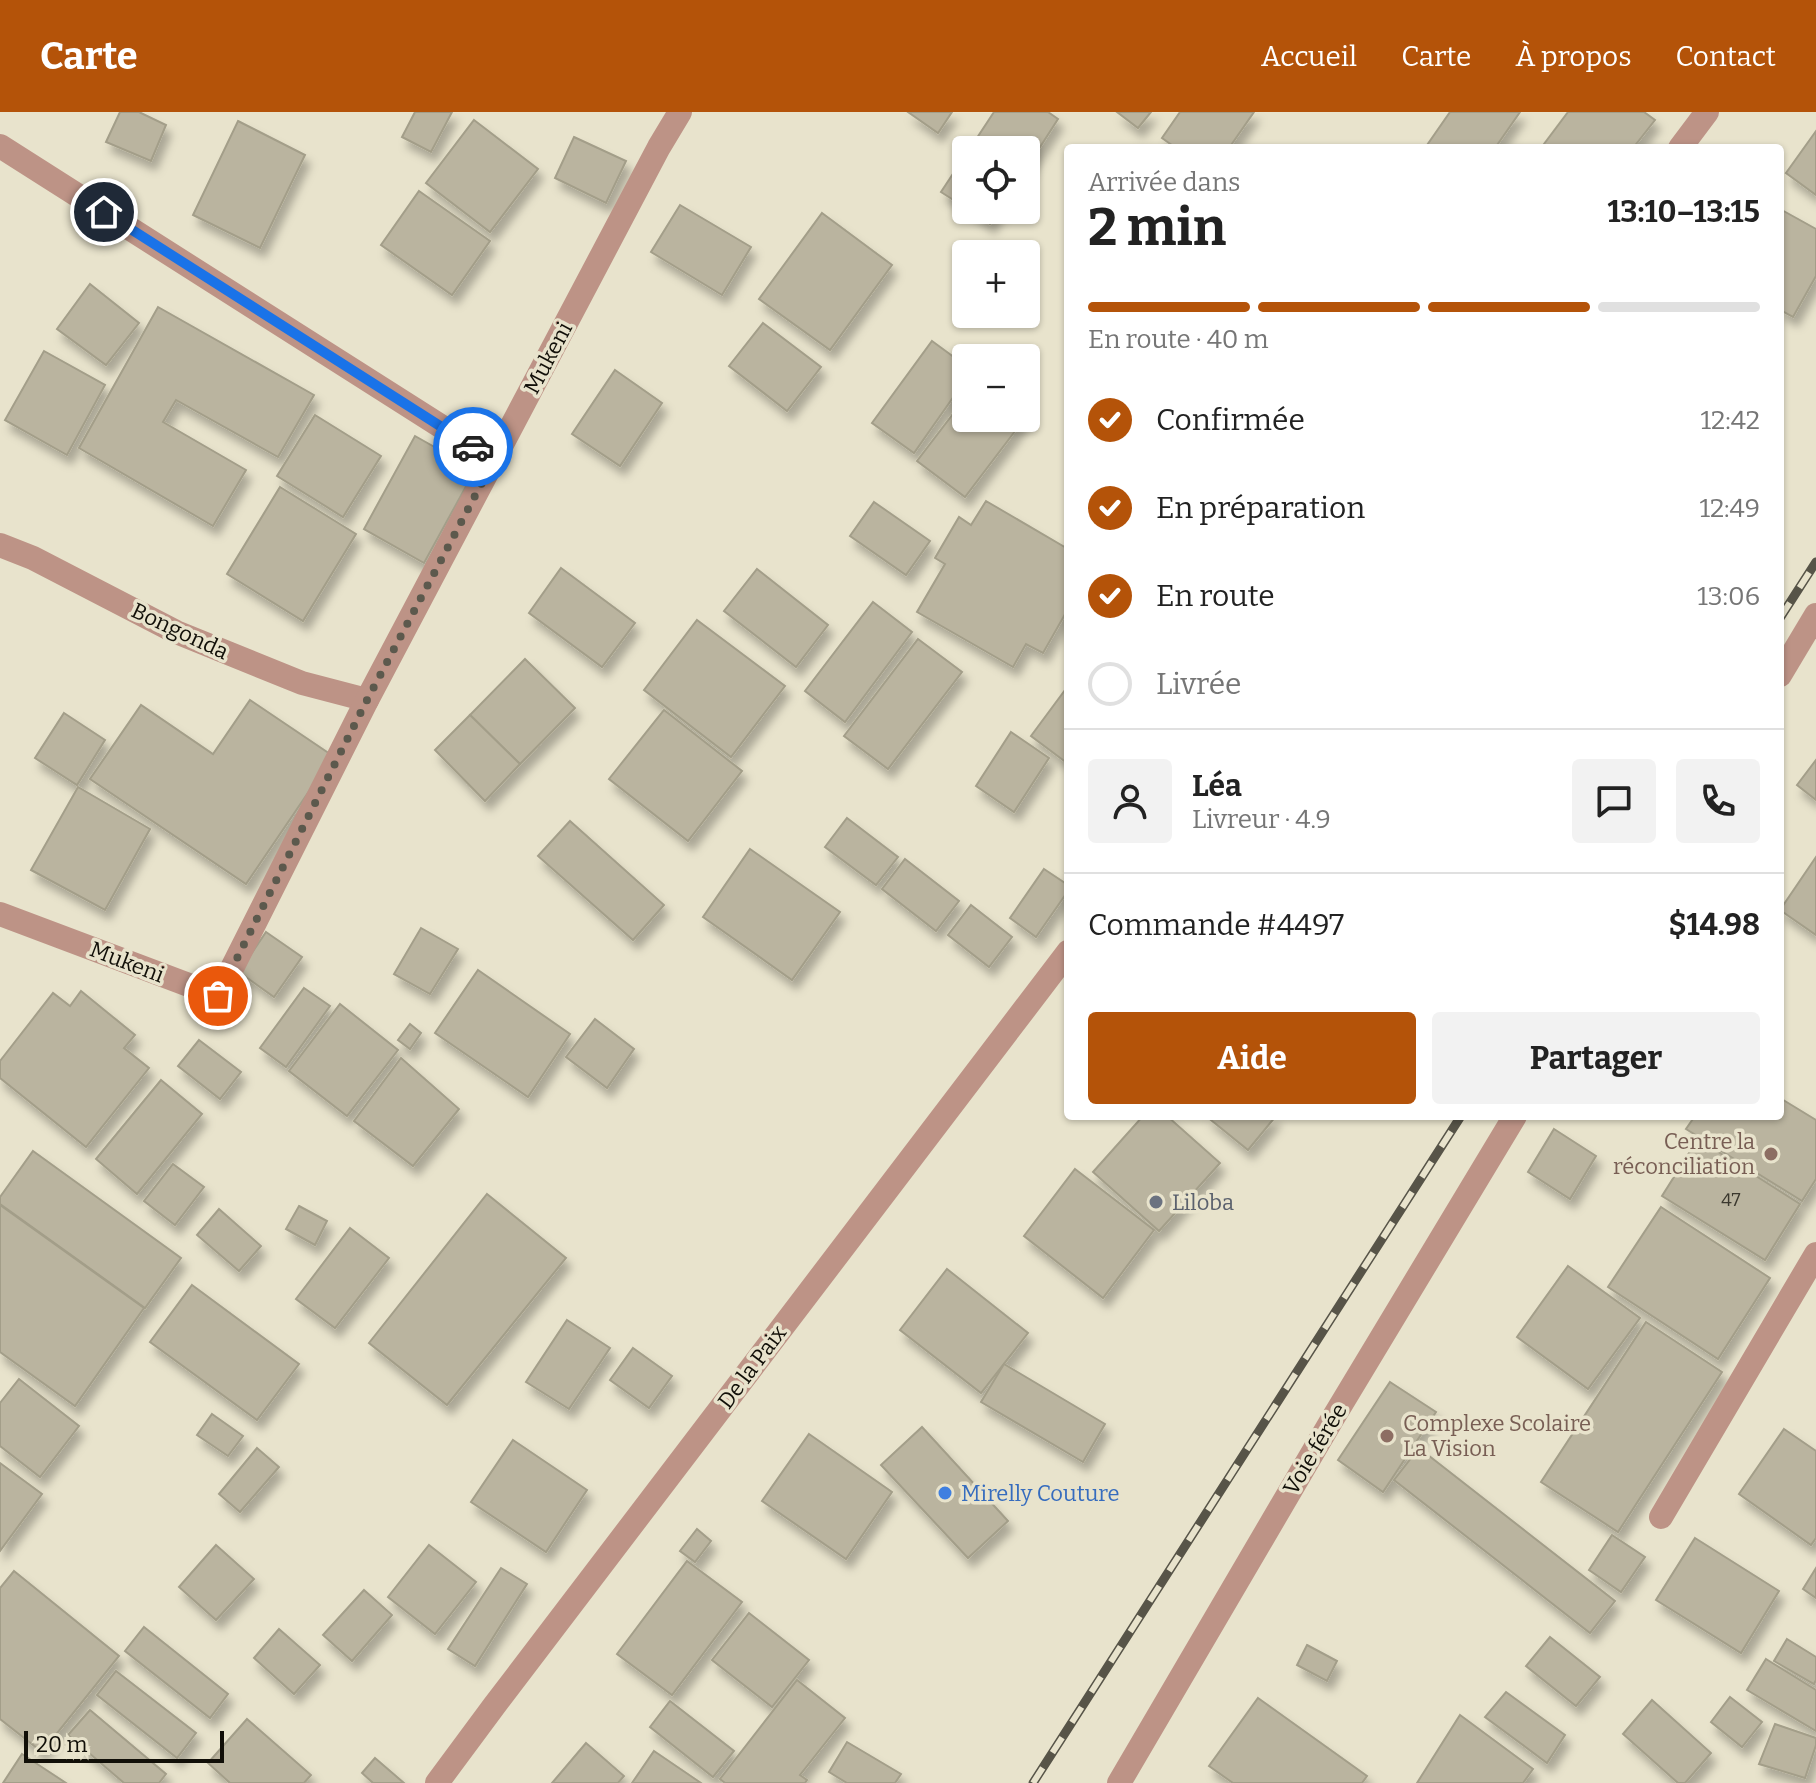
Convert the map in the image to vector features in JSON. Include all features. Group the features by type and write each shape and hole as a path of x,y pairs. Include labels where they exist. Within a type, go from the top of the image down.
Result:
{"street":[{"name":"Mukeni","path":"0,914 218,996 367,700 680,112"},
{"path":"1683,144 1707,112"},
{"path":"0,146 494,460"},
{"name":"Bongonda","path":"0,545 33,558 176,632 302,683 367,700"},
{"path":"1784,668 1816,615"},
{"name":"De la Paix","path":"437,1783 1064,957"},
{"name":"Voie férée","path":"1119,1783 1513,1120"},
{"path":"1661,1517 1816,1254"}],"building":[{"path":"120,112 139,112 166,125 151,161 106,142"},
{"path":"415,112 452,112 431,152 402,137"},
{"path":"908,112 952,112 938,133"},
{"path":"994,112 1048,112 1058,119 1040,147 1040,136 978,136"},
{"path":"1117,112 1151,112 1138,128"},
{"path":"1180,112 1254,112 1232,144 1170,144 1162,138"},
{"path":"1450,112 1520,112 1498,144 1428,144"},
{"path":"1568,112 1644,112 1655,120 1636,144 1544,144"},
{"path":"474,120 538,169 490,232 426,183"},
{"path":"238,121 305,155 260,248 193,215"},
{"path":"1816,131 1816,195 1786,173"},
{"path":"574,137 626,161 606,203 555,178"},
{"path":"952,175 952,199 941,192"},
{"path":"419,191 490,241 452,295 381,245"},
{"path":"680,205 751,247 722,295 651,252"},
{"path":"1784,211 1816,229 1816,276 1793,317 1784,312"},
{"path":"822,213 892,265 830,350 759,299"},
{"path":"90,284 139,323 106,365 57,329"},
{"path":"158,307 314,395 278,457 176,400 163,422 246,470 213,526 79,448"},
{"path":"763,323 821,367 787,411 729,366"},
{"path":"932,341 952,356 952,399 914,453 872,423"},
{"path":"44,351 105,385 67,455 5,420"},
{"path":"615,370 662,403 620,466 572,434"},
{"path":"315,415 381,456 343,517 277,476"},
{"path":"952,415 952,432 1014,432 965,497 917,461"},
{"path":"415,436 475,470 424,563 364,529"},
{"path":"280,487 356,534 303,621 227,574"},
{"path":"986,501 1064,547 1064,616 1043,653 1026,644 1013,667 917,612 945,564 935,558 959,517 971,525"},
{"path":"874,502 930,541 906,575 850,536"},
{"path":"561,568 635,623 602,667 529,613"},
{"path":"757,569 828,625 796,667 724,611"},
{"path":"873,602 912,632 845,722 805,691"},
{"path":"697,620 785,686 731,757 644,690"},
{"path":"918,639 962,672 888,769 844,736"},
{"path":"525,659 575,708 520,764 470,715"},
{"path":"1064,691 1064,761 1031,736"},
{"path":"250,700 333,756 246,884 90,779 141,705 213,754"},
{"path":"664,710 742,771 688,841 609,779"},
{"path":"64,713 105,740 77,785 35,758"},
{"path":"470,715 520,764 485,801 435,750"},
{"path":"1011,732 1049,758 1014,812 976,786"},
{"path":"1816,760 1816,800 1797,785"},
{"path":"78,787 150,829 105,910 31,870"},
{"path":"847,818 898,857 876,885 825,847"},
{"path":"570,821 664,905 633,940 538,856"},
{"path":"750,849 840,912 792,980 703,917"},
{"path":"1816,857 1816,935 1784,913 1784,904"},
{"path":"905,859 959,901 936,931 882,889"},
{"path":"1044,869 1064,882 1064,897 1036,937 1010,918"},
{"path":"971,905 1012,937 989,967 948,935"},
{"path":"421,928 458,949 430,994 394,974"},
{"path":"266,932 302,957 274,997 239,972"},
{"path":"478,970 570,1034 528,1097 435,1033"},
{"path":"304,988 330,1006 286,1067 260,1048"},
{"path":"81,991 135,1035 124,1048 149,1068 86,1147 0,1078 0,1061 53,993 70,1006"},
{"path":"340,1004 398,1050 347,1116 289,1071"},
{"path":"595,1019 634,1049 607,1088 566,1057"},
{"path":"410,1024 421,1033 410,1049 398,1040"},
{"path":"199,1040 241,1072 220,1099 178,1066"},
{"path":"401,1058 459,1109 413,1166 354,1121"},
{"path":"161,1080 202,1114 137,1194 96,1159"},
{"name":"Centre la réconciliation","path":"1784,1100 1816,1120 1816,1179 1802,1201 1686,1129 1692,1120 1784,1120"},
{"name":"Liloba","path":"1139,1120 1172,1120 1220,1163 1159,1231 1093,1172"},
{"path":"1211,1120 1273,1120 1248,1150"},
{"path":"1554,1129 1596,1156 1570,1199 1528,1172"},
{"name":"Centre la réconciliation","path":"1698,1139 1800,1204 1765,1260 1662,1196"},
{"path":"33,1151 181,1258 145,1308 0,1204 0,1197"},
{"path":"173,1164 204,1187 175,1225 144,1201"},
{"path":"1075,1169 1154,1230 1103,1298 1024,1236"},
{"path":"487,1194 566,1258 447,1405 369,1343"},
{"path":"0,1205 144,1308 75,1406 0,1352"},
{"path":"299,1206 327,1221 315,1245 286,1229"},
{"path":"1661,1207 1770,1278 1718,1359 1608,1287"},
{"path":"219,1209 261,1246 239,1271 197,1235"},
{"path":"350,1228 389,1258 335,1328 296,1299"},
{"path":"1568,1266 1640,1318 1588,1389 1517,1337"},
{"path":"947,1269 1028,1333 981,1393 900,1330"},
{"path":"192,1285 299,1364 257,1420 150,1342"},
{"path":"567,1320 610,1348 569,1409 526,1382"},
{"path":"1646,1322 1722,1372 1618,1532 1541,1482"},
{"path":"633,1348 672,1376 649,1408 610,1380"},
{"path":"1004,1364 1105,1424 1083,1462 981,1402"},
{"path":"19,1379 79,1426 40,1477 0,1446 0,1403"},
{"name":"Complexe Scolaire La Vision","path":"1390,1382 1436,1412 1383,1492 1338,1460"},
{"path":"212,1414 243,1436 228,1456 197,1435"},
{"name":"Mirelly Couture","path":"922,1427 1008,1521 968,1558 881,1465"},
{"path":"1784,1429 1816,1451 1816,1538 1811,1545 1739,1494"},
{"path":"809,1434 892,1492 846,1559 762,1501"},
{"path":"513,1440 587,1490 546,1552 471,1502"},
{"path":"257,1448 279,1467 240,1512 219,1494"},
{"path":"1419,1448 1615,1601 1590,1633 1394,1480"},
{"path":"0,1463 42,1494 0,1551"},
{"path":"697,1529 711,1541 695,1562 680,1551"},
{"path":"1612,1535 1645,1557 1621,1592 1589,1570"},
{"path":"1695,1538 1779,1591 1741,1653 1656,1600"},
{"path":"216,1545 254,1579 216,1620 179,1587"},
{"path":"429,1545 476,1582 435,1634 388,1597"},
{"path":"687,1561 742,1602 672,1695 617,1654"},
{"path":"501,1568 527,1584 475,1666 448,1649"},
{"path":"1816,1568 1816,1598 1803,1589"},
{"path":"14,1571 119,1656 42,1752 0,1719 0,1588"},
{"path":"364,1590 392,1615 352,1661 323,1635"},
{"path":"749,1613 809,1660 772,1707 712,1660"},
{"path":"144,1627 228,1694 210,1718 125,1651"},
{"path":"279,1629 320,1665 294,1694 254,1658"},
{"path":"1550,1637 1600,1677 1576,1706 1526,1666"},
{"path":"1787,1639 1816,1657 1814,1684 1774,1661"},
{"path":"1307,1645 1337,1661 1327,1681 1297,1665"},
{"path":"1766,1659 1816,1690 1816,1731 1747,1690"},
{"path":"116,1671 196,1733 177,1758 97,1695"},
{"path":"797,1680 845,1718 800,1775 807,1780 805,1783 725,1783 720,1779"},
{"path":"1506,1692 1565,1735 1547,1763 1485,1717"},
{"path":"1730,1697 1762,1722 1742,1747 1711,1722"},
{"path":"1258,1698 1367,1776 1362,1783 1233,1783 1209,1766"},
{"path":"1652,1700 1711,1753 1685,1783 1678,1783 1623,1734"},
{"path":"670,1701 734,1751 713,1777 650,1727"},
{"path":"90,1710 166,1774 159,1783 124,1783 68,1735"},
{"path":"1460,1715 1533,1769 1523,1783 1417,1783"},
{"path":"247,1719 311,1775 304,1783 230,1783 208,1763"},
{"path":"1775,1724 1816,1738 1805,1778 1759,1764"},
{"path":"847,1742 901,1774 895,1783 847,1783 829,1772"},
{"path":"586,1743 624,1776 618,1783 552,1783"},
{"path":"654,1751 701,1783 632,1783"},
{"path":"22,1754 66,1783 3,1783"},
{"path":"375,1758 404,1783 373,1783 362,1773"}],"railway":[{"path":"1784,612 1816,562"},
{"path":"1033,1783 1458,1120"}],"way so far":[{"path":"218,996 367,700 494,460 473,447"}],"place":[{"name":"Centre la réconciliation","path":"1771,1154"},
{"name":"Liloba","path":"1156,1202"},
{"name":"Complexe Scolaire La Vision","path":"1387,1436"},
{"name":"Mirelly Couture","path":"945,1493"}],"route":[{"path":"104,212 473,447"}]}
